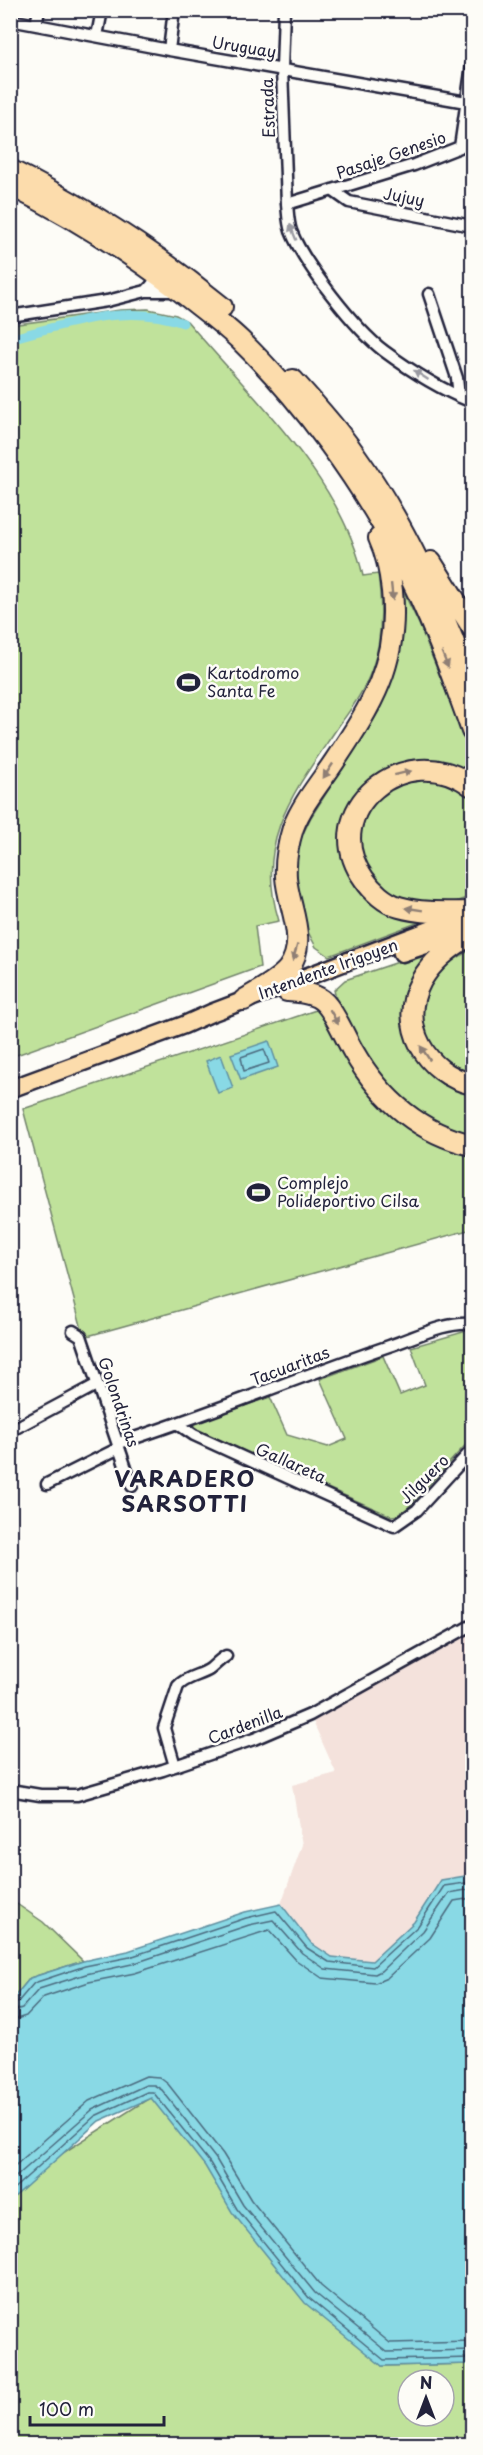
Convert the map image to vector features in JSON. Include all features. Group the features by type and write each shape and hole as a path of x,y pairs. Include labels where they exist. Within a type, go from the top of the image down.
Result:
{"highway":[{"path":"10,170 68,199 110,225 189,280 224,309 275,360 355,454 404,519 472,627"},
{"path":"10,185 103,236 152,270 240,340 288,393 344,465 399,555 423,605 472,731"},
{"path":"244,1000 282,975 294,959 298,934 286,878 286,861 293,830 302,810 374,698 382,680 392,639 392,598 384,547 315,427"},
{"path":"355,454 413,549 438,603 472,689"},
{"path":"472,786 448,774 429,770 410,771 381,781 360,806 351,834 351,845 352,856 362,877 379,897 398,907 433,912 472,913"},
{"path":"472,932 430,968 417,990 412,1015 419,1044 428,1058 439,1070 456,1080 472,1084"},
{"path":"287,991 312,995 326,1004 369,1076 398,1108 415,1122 433,1132 472,1145"}],"main road":[{"name":"Intendente Irigoyen","path":"10,1089 184,1026 244,1000 370,954 472,913"},
{"name":"Intendente Irigoyen","path":"184,1026 213,1019 287,991 472,932"}],"street":[{"path":"36,25 39,10"},
{"path":"97,36 102,10"},
{"path":"169,50 174,10"},
{"name":"Estrada","path":"284,10 282,69 287,204 289,225 295,240 341,307 383,350 459,397 472,402"},
{"name":"Uruguay","path":"10,20 470,103"},
{"name":"Pasaje Genesio","path":"287,204 414,165 460,147 470,103 472,65"},
{"name":"Jujuy","path":"332,190 349,202 472,226"},
{"path":"146,291 153,285 155,278 152,270"},
{"path":"10,316 107,301 146,291 160,289 180,291"},
{"path":"429,294 457,378 459,397"},
{"name":"Tacuaritas","path":"47,1484 119,1445 363,1355 438,1330 461,1324 472,1324"},
{"name":"Golondrinas","path":"73,1331 81,1336 132,1486"},
{"path":"10,1431 96,1385"},
{"name":"Gallareta","path":"178,1424 194,1435 394,1526"},
{"name":"Jilguero","path":"394,1526 417,1509 472,1450"},
{"name":"Cardenilla","path":"10,1790 40,1795 77,1796 175,1766 283,1728 402,1666 472,1625"},
{"path":"175,1766 164,1728 178,1686 183,1680 212,1667 226,1656"}],"shaded area":[{"path":"472,1625 472,1875 441,1880 414,1922 372,1961 332,1957 311,1943 281,1904 302,1845 292,1785 336,1773 310,1715"}],"green space":[{"name":"Kartodromo Santa Fe","path":"148,309 176,315 187,321 264,408 314,472 335,505 352,540 363,576 378,574 381,609 376,658 362,691 309,770 284,815 276,839 272,864 272,891 279,921 255,926 260,967 11,1057 11,325 120,310"},
{"path":"402,589 419,624 472,757 472,776 451,764 425,760 411,761 387,769 373,778 356,796 358,887 433,917 329,956 316,947 307,930 297,890 295,851 311,817 379,711 397,663 402,623"},
{"path":"439,778 472,795 472,896 439,906 415,906 404,903 385,892 370,875 360,854 359,831 369,808 386,789 407,779"},
{"path":"443,947 404,1005 405,1034 418,1062 442,1084 472,1094 472,1134 431,1119 399,1097 387,1084 353,1035 334,990 345,980"},
{"path":"472,949 472,1076 450,1067 436,1057 425,1039 421,1006 426,987 435,975"},
{"name":"Complejo Polideportivo Cilsa","path":"319,1009 360,1077 400,1122 423,1137 472,1155 472,1229 84,1337 23,1109"},
{"path":"472,1331 472,1438 401,1515 391,1516 192,1428 195,1423 270,1397 287,1435 328,1447 347,1439 320,1379 383,1356 400,1395 425,1385 411,1347"},
{"path":"11,1900 43,1922 83,1961 30,1978 11,2001"},
{"path":"151,2097 382,2366 472,2364 472,2444 11,2444 11,2186"}],"water":[{"path":"269,1041 278,1067 241,1080 231,1054"},
{"path":"221,1055 233,1088 218,1093 206,1061"},
{"path":"472,1875 472,2364 382,2366 305,2303 232,2212 205,2166 151,2098 99,2121 11,2200 11,2001 30,1978 83,1961 128,1951 245,1912 281,1904 311,1943 332,1957 372,1961 414,1922 441,1880"}],"waterway":[{"path":"10,339 75,322 118,315 162,317 183,323"}],"place":[{"name":"Kartodromo Santa Fe","path":"189,682"},
{"name":"Complejo Polideportivo Cilsa","path":"259,1192"}],"district":[{"name":"VARADERO SARSOTTI","path":"185,1492"}]}
